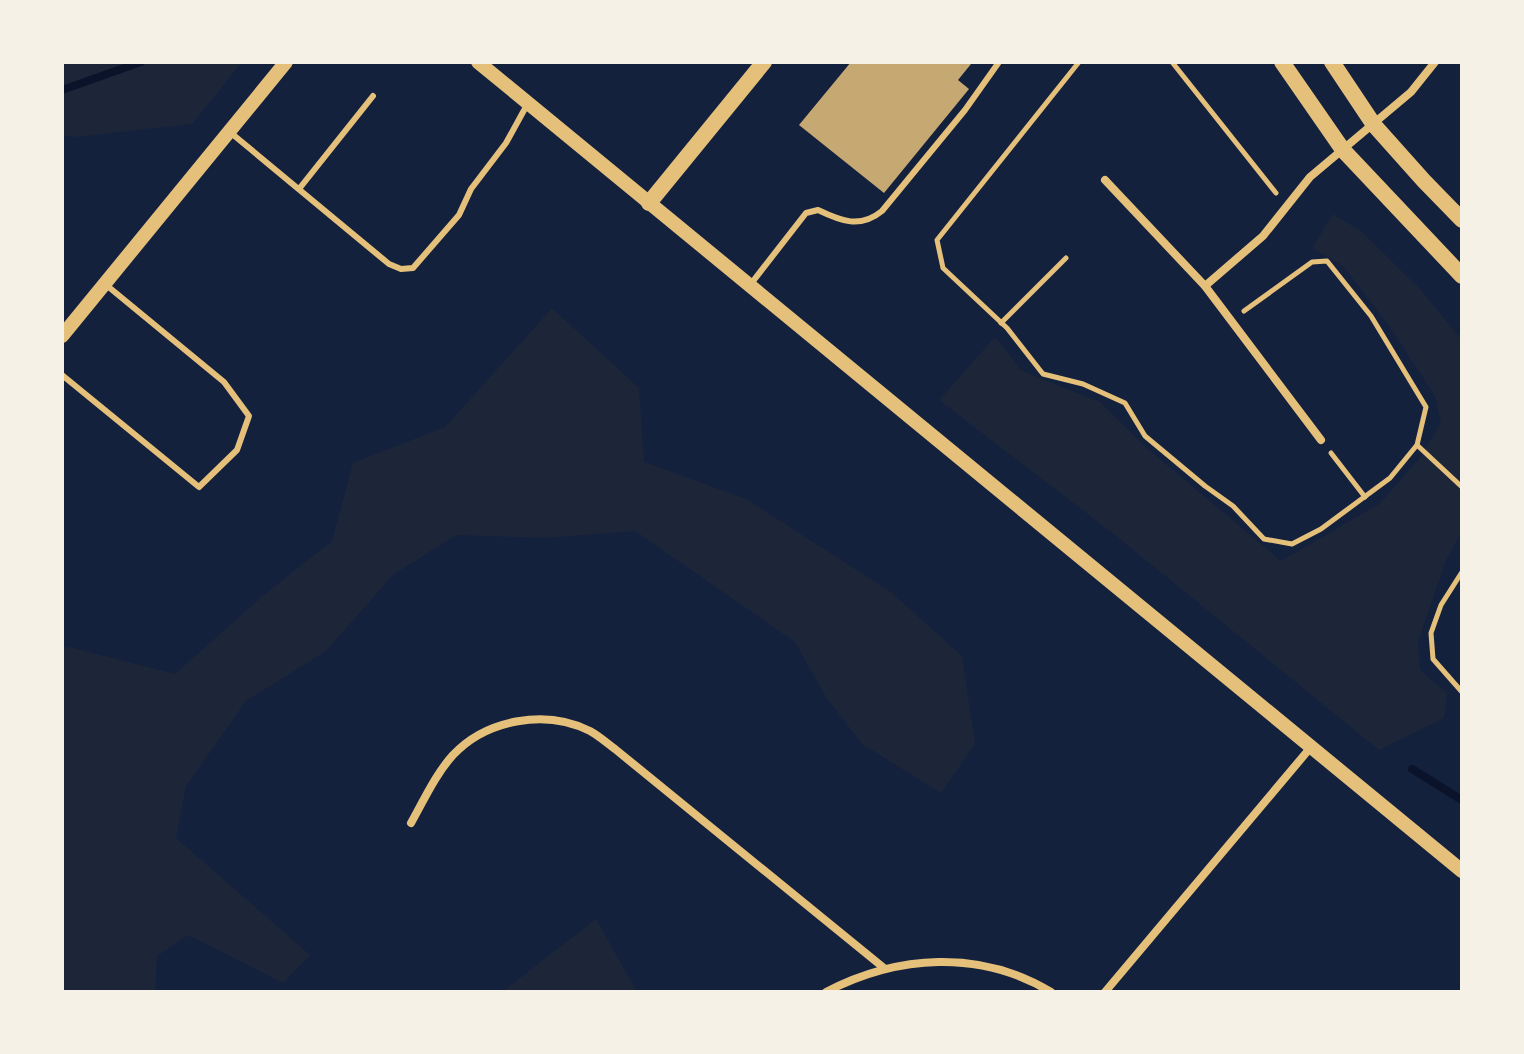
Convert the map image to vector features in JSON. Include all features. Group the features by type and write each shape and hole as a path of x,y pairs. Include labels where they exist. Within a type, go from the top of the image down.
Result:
{"main road":[{"path":"649,203 764,62"},
{"path":"1282,62 1343,150 1462,276"},
{"path":"1332,62 1374,125 1462,220"}],"street":[{"path":"62,336 286,62"},
{"path":"478,62 1462,871"},
{"path":"1205,286 1263,236 1310,177 1411,92 1435,62"},
{"path":"1105,180 1205,286 1321,440"},
{"path":"411,823 439,772 455,753 474,738 519,720 544,719 568,723 591,731 615,749 884,968"},
{"path":"1105,992 1311,747"},
{"path":"826,992 884,968 935,961 981,965 1026,979 1051,992"}],"lane":[{"path":"749,286 806,213 818,210 841,221 860,222 872,219 882,211 999,64"},
{"path":"299,189 373,96"},
{"path":"229,132 389,264 401,269 413,268 459,215 471,189 506,143 528,103"},
{"path":"62,375 199,487 237,450 249,416 224,382 105,284"}],"path":[{"path":"1079,62 937,240 943,268 1001,323 1043,374 1083,384 1125,403 1145,436 1233,506 1264,539 1292,544 1321,529 1390,478 1417,445 1426,407 1371,316 1327,261 1312,262 1231,321"},
{"path":"1172,62 1287,207"},
{"path":"1001,323 1066,258"},
{"path":"1321,440 1365,497"},
{"path":"1417,445 1462,487"},
{"path":"1462,575 1441,605 1431,633 1433,659 1462,692"}],"shaded area":[{"path":"62,62 242,62 192,124 75,137 62,135"},
{"path":"1333,214 1361,231 1419,288 1462,340 1462,532 1446,560 1418,642 1420,670 1447,693 1444,718 1379,750 1115,535 939,400 995,337 1022,371 1100,402 1148,449 1281,561 1379,504 1420,458 1441,423 1435,396 1387,323 1343,266 1312,248"},
{"path":"552,308 639,388 644,462 746,499 891,592 962,656 975,744 941,793 862,744 826,697 795,642 635,531 545,538 456,535 393,575 326,651 246,701 186,786 176,838 310,955 283,983 188,935 157,956 155,992 62,991 62,651 65,646 175,674 265,594 332,541 353,463 445,427"},
{"path":"596,919 637,992 502,992"}],"building":[{"path":"851,62 971,64 958,80 969,89 884,193 799,125"}],"waterway":[{"path":"62,90 141,62"},
{"path":"1412,769 1462,800"}]}
